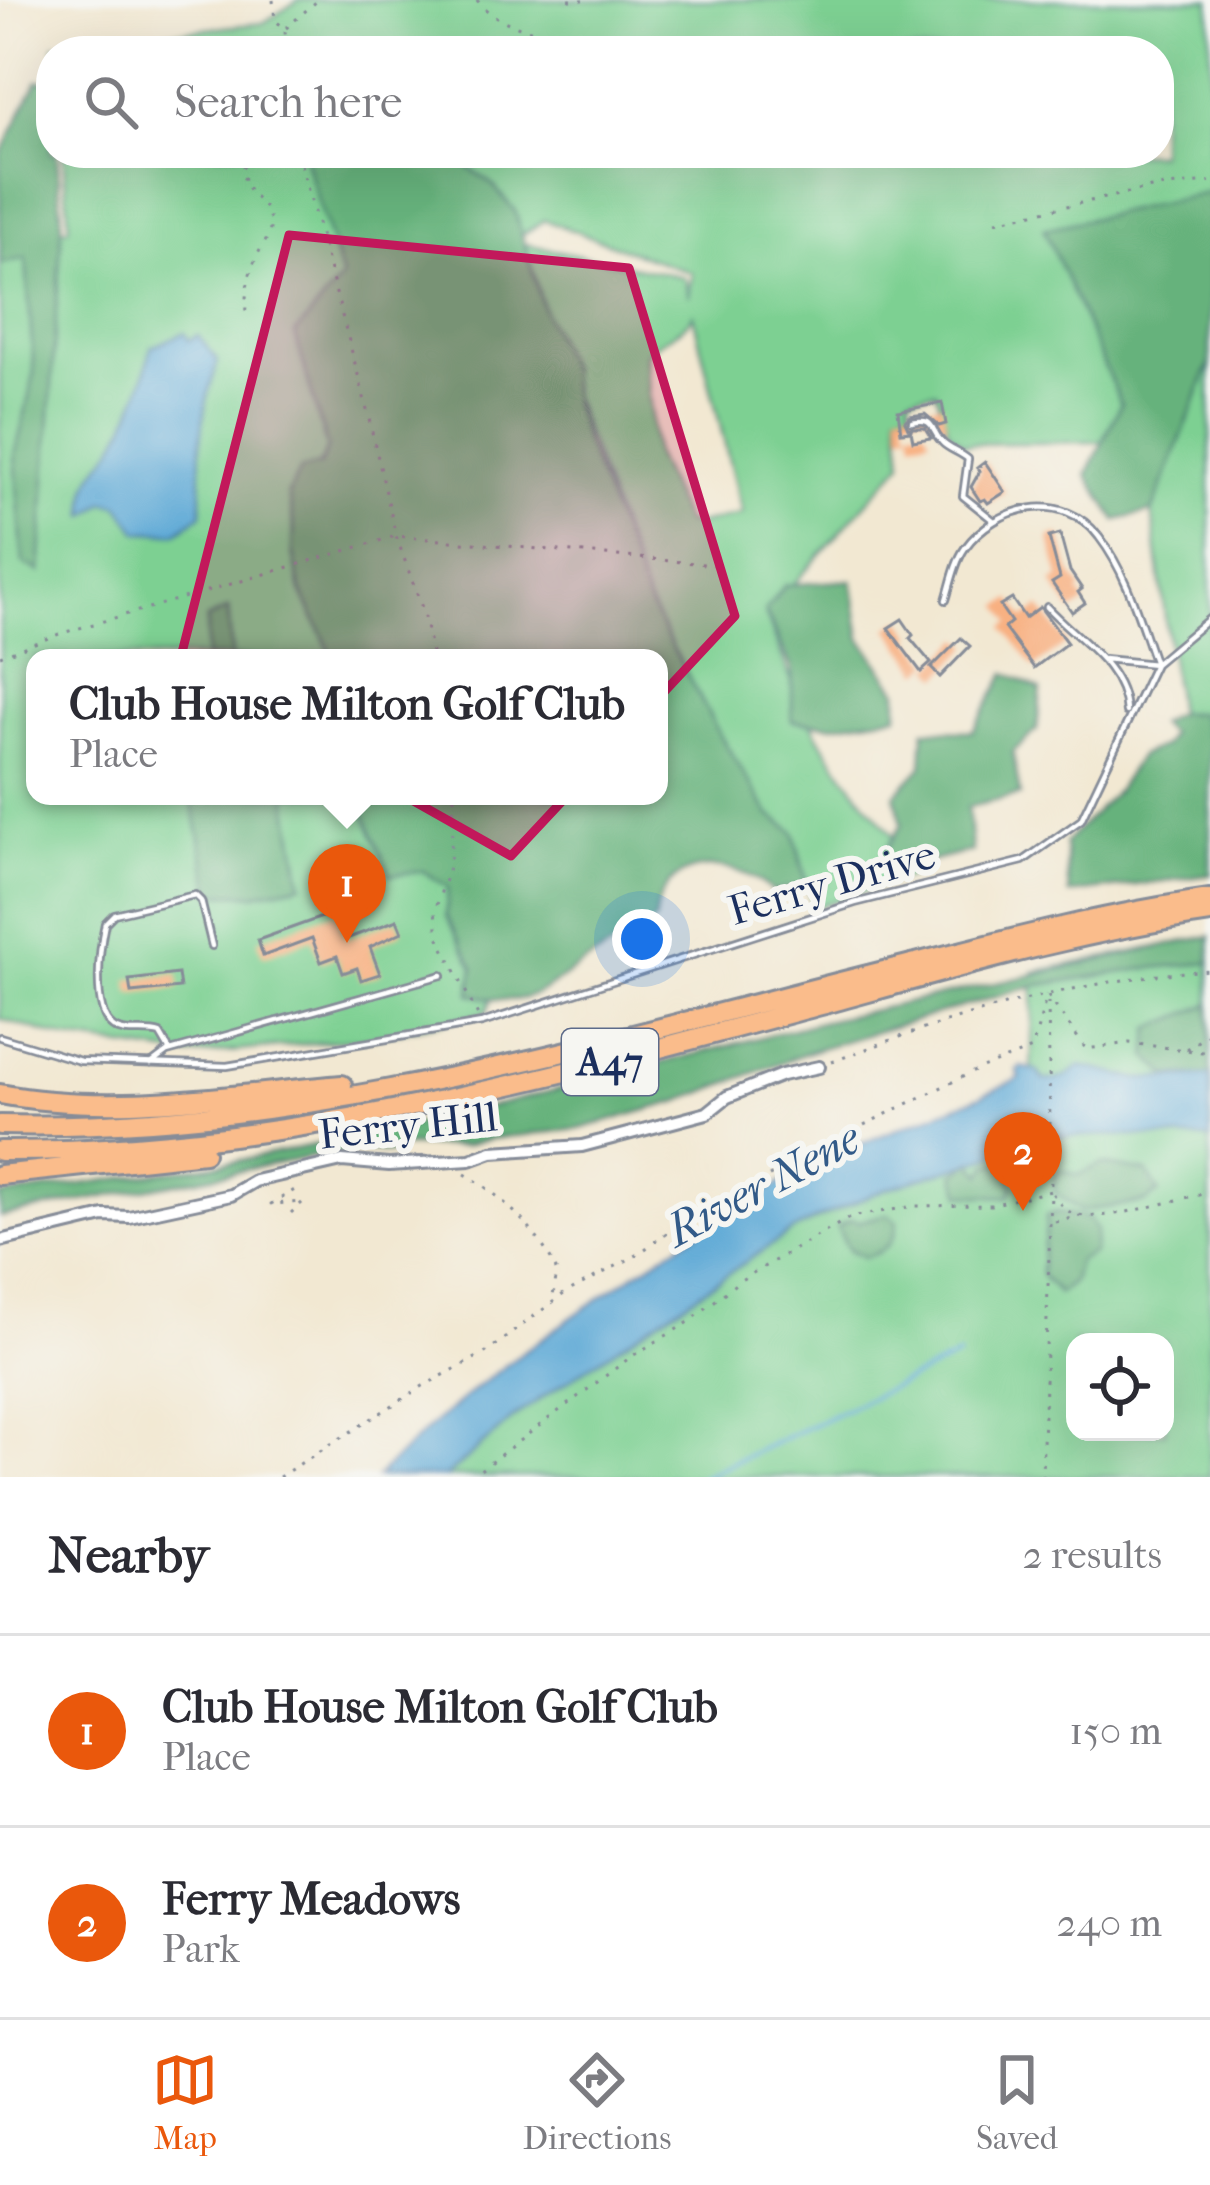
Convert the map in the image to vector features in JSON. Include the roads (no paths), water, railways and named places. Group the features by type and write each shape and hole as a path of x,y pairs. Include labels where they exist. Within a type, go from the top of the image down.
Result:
{"highway":[{"name":"A47","path":"0,1125 225,1113 451,1076 1020,937 1210,899"},
{"name":"A47","path":"0,1175 298,1138 609,1062 1088,934 1210,913"},
{"name":"A47","path":"0,1094 41,1102 213,1098 451,1076"},
{"name":"A47","path":"0,1151 167,1145 296,1128 443,1100"}],"street":[{"name":"Ferry Hill","path":"0,1241 104,1216 129,1217 231,1195 255,1181 342,1161 389,1165 470,1160 492,1152 582,1146 707,1113 727,1097 819,1066"}],"lane":[{"path":"912,422 925,419 932,423 942,443 964,454 968,459 963,496 993,520"},
{"path":"946,600 963,550 993,520 1022,509 1072,513 1098,535 1126,586 1155,664 1104,659"},
{"path":"1047,607 1104,659 1120,686 1126,718"},
{"name":"Ferry Drive","path":"0,1037 80,1060 227,1066 482,1024 856,903 1023,861 1081,820 1155,664 1210,618"},
{"path":"170,1051 160,1034 122,1030 108,1021 100,997 105,923 113,914 195,895 201,901 212,946"},
{"path":"151,1064 170,1051 442,975"}],"water":[{"path":"184,333 189,340 198,335 218,361 201,437 202,514 176,533 138,532 119,505 105,502 86,516 91,481 130,417 151,347"},
{"path":"1080,1066 1139,1079 1210,1076 1210,1139 1029,1138 989,1157 885,1189 792,1231 519,1413 445,1477 377,1477 466,1396 530,1347 745,1204 842,1152 1020,1078 1017,1070 1021,1067 1050,1080 1064,1078"}],"waterway":[{"path":"702,1477 959,1356"}],"place":[{"name":"Club House Milton Golf Club","path":"347,943"},
{"name":"Ferry Meadows","path":"1023,1211"}],"water label":[{"name":"River Nene","path":"763,1185"}]}
